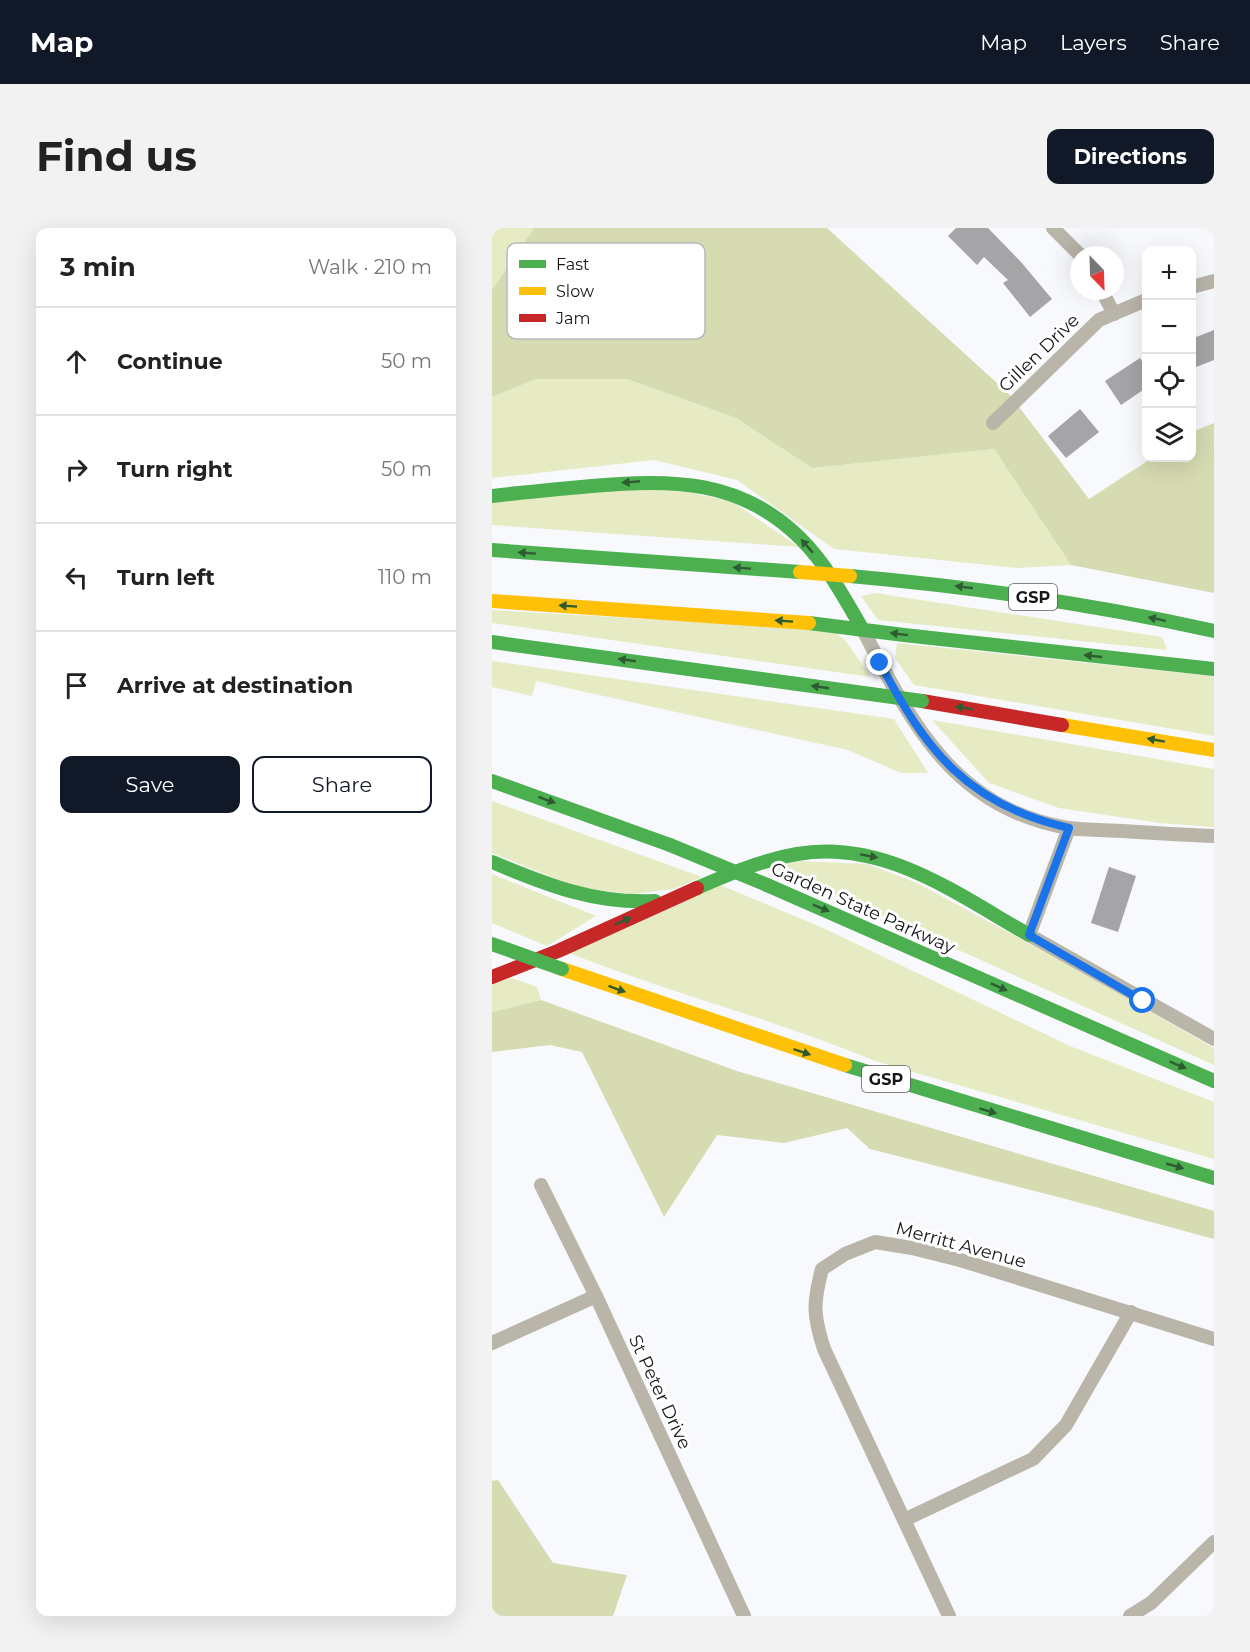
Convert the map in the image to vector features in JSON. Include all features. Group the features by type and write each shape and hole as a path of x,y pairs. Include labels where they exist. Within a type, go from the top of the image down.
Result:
{"highway":[{"path":"492,496 653,480 690,483 726,491 761,508 790,529 802,541 825,568 863,630"},
{"name":"GSP","path":"492,550 800,572 969,587 1147,616 1214,631"},
{"path":"492,601 803,622 1214,669"},
{"path":"492,642 922,701 1214,750"},
{"name":"Garden State Parkway","path":"492,781 670,845 767,885 1214,1081"},
{"path":"492,977 532,962 731,872 782,857 827,852 861,854 892,861 925,876 1029,935"},
{"path":"492,862 583,897 634,903 673,898"},
{"name":"GSP","path":"492,944 804,1053 976,1108 1214,1178"}],"street":[{"path":"1053,228 1071,246"},
{"path":"1196,285 1214,280"},
{"path":"1107,300 1114,314"},
{"name":"Gillen Drive","path":"993,423 1099,320 1142,302"},
{"path":"863,630 906,710 935,752 948,766 997,802 1033,818 1069,828 1214,836"},
{"path":"1069,828 1029,935 1214,1040"},
{"name":"St Peter Drive","path":"541,1185 596,1296 744,1616"},
{"name":"Merritt Avenue","path":"949,1616 824,1349 817,1325 815,1296 822,1269 845,1254 875,1242 912,1248 960,1260 1214,1339"},
{"path":"492,1343 596,1296"},
{"path":"904,1520 1033,1459 1066,1425 1131,1312"},
{"path":"1130,1616 1151,1603 1214,1542"}],"green space":[{"path":"492,228 534,228 524,243 507,243 507,268 492,290"},
{"path":"534,228 827,228 1010,395 1089,499 1146,462 1196,462 1196,430 1214,423 1214,593 1071,565 994,449 812,468 736,418 627,379 536,379 492,397 492,290 507,268 507,339 705,339 705,243 524,243"},
{"path":"536,379 627,379 736,418 812,468 994,449 1071,565 1017,568 834,549 737,480 654,460 492,478 492,397"},
{"path":"657,486 731,501 799,547 492,525 492,501"},
{"path":"875,593 1162,637 1167,650 878,620 861,596"},
{"path":"492,610 832,630 845,640 871,677 492,623"},
{"path":"897,643 1214,676 1214,736 914,685 895,658"},
{"path":"492,661 894,719 928,773 901,773 848,750 536,681 532,696 492,687"},
{"path":"932,720 1214,769 1214,827 1160,823 1059,808 989,783"},
{"path":"492,801 702,877 674,889 632,894 579,888 492,853"},
{"path":"799,861 867,864 917,883 1067,964 1214,1048 1214,1065 774,867"},
{"path":"492,874 596,916 547,946 492,923"},
{"path":"720,885 821,927 1070,1046 1214,1102 1214,1159 875,1061 799,1032 569,953"},
{"path":"512,978 537,987 541,1000 492,1012 492,983"},
{"path":"541,1000 737,1071 1214,1211 1214,1239 870,1149 847,1128 784,1143 717,1135 664,1217 582,1052 550,1045 492,1052 492,1012"},
{"path":"498,1480 553,1563 627,1575 613,1616 492,1616 492,1481"}],"building":[{"path":"956,228 988,228 1052,299 1030,317 1003,283 1008,280 984,257 977,265 948,236"},
{"path":"1214,330 1214,360 1196,367 1196,354 1196,337"},
{"path":"1140,358 1142,361 1142,391 1121,405 1105,381"},
{"path":"1080,409 1099,432 1066,458 1048,436"},
{"path":"1109,867 1136,876 1118,932 1091,923"}],"traffic: fast":[{"path":"492,496 650,483 704,487 730,494 754,504 778,519 801,539 827,571 863,630"},
{"path":"492,550 800,572"},
{"path":"850,576 942,585 1033,598 1214,631"},
{"path":"809,623 1214,669"},
{"path":"492,642 878,695"},
{"path":"878,695 922,701"},
{"path":"492,781 670,845"},
{"path":"670,845 767,885"},
{"path":"697,888 746,868 797,854 829,851 860,855 890,862 947,887 1029,935"},
{"path":"492,862 552,885 591,896 655,901"},
{"path":"767,885 1214,1081"},
{"path":"492,944 562,969"},
{"path":"845,1065 1214,1178"}],"traffic: slow":[{"path":"800,572 850,576"},
{"path":"492,601 809,623"},
{"path":"1062,725 1214,750"},
{"path":"562,969 845,1065"}],"traffic: jam":[{"path":"922,701 1062,725"},
{"path":"492,977 558,951 697,888"}],"route":[{"path":"880,663 921,733 948,766 997,802 1033,818 1069,828 1029,935 1143,1001"}]}
